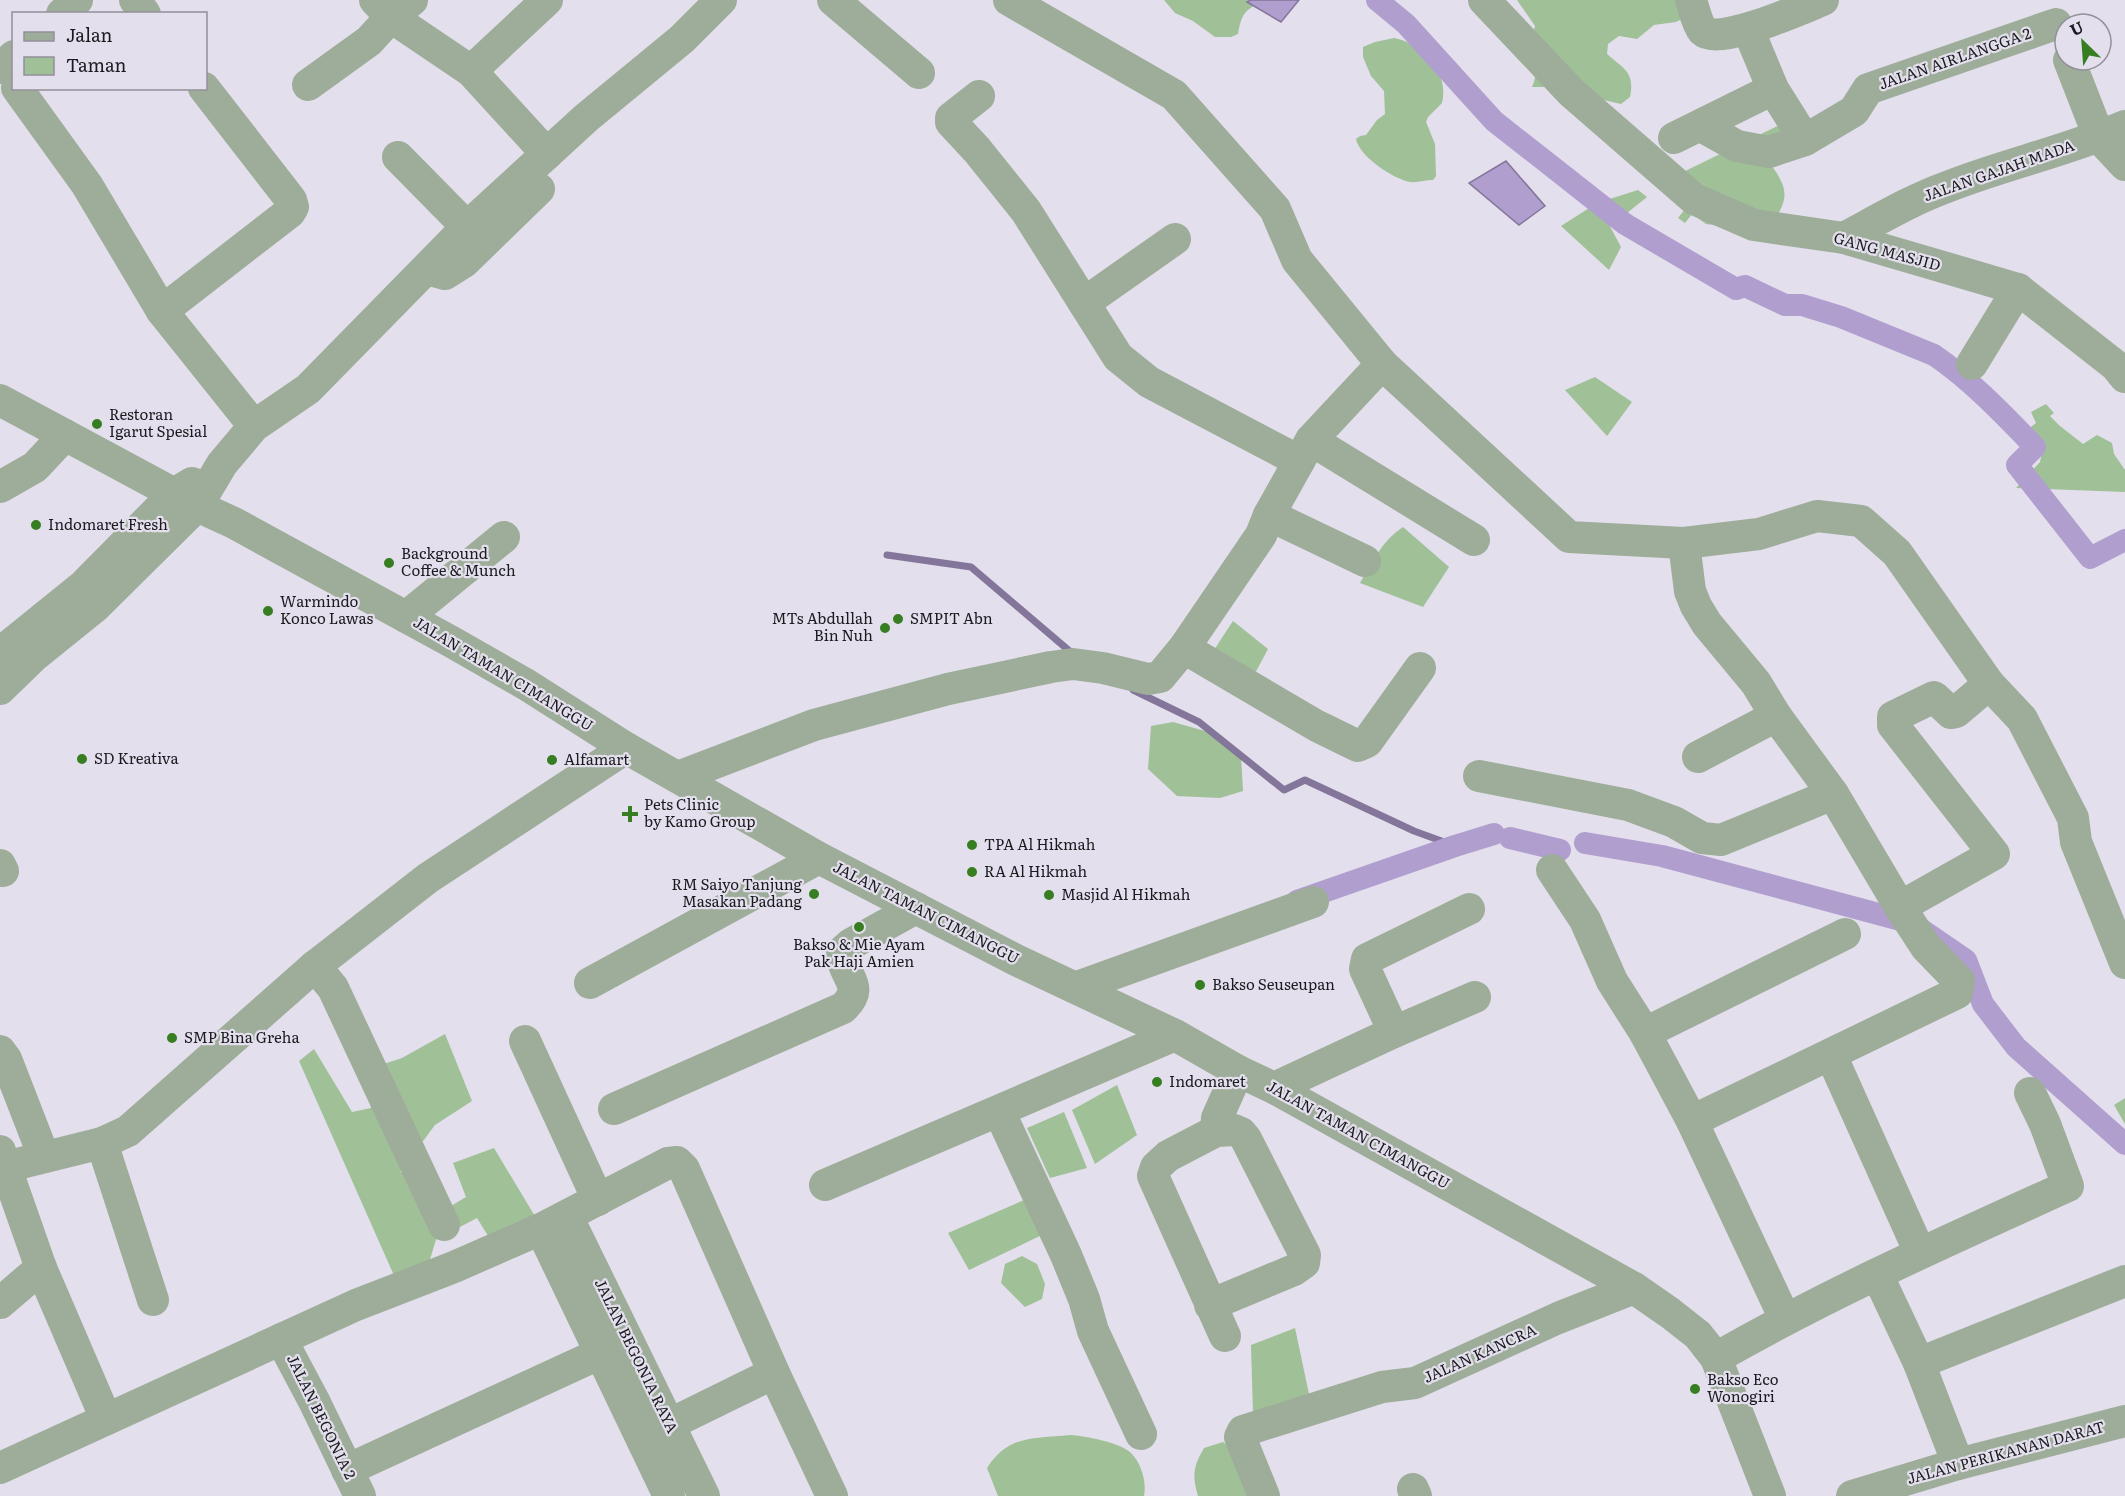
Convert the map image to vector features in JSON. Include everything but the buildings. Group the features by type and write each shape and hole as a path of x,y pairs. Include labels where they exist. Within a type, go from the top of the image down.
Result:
{"street":[{"path":"64,12 77,0"},
{"path":"135,0 144,12"},
{"path":"471,71 547,0"},
{"path":"0,689 17,649 83,586 186,500 220,467 254,426 308,389 466,227 586,118 682,39 721,0"},
{"path":"427,269 445,274 464,262 581,147 670,68 738,0"},
{"path":"833,0 919,73"},
{"path":"1009,0 1174,95 1275,209 1297,260 1382,364 1569,537 1684,543 1760,534 1817,516 1861,521 1897,553 1989,684 2022,719 2073,818 2076,842 2125,963"},
{"name":"GANG MASJID","path":"1484,0 1572,93 1694,199 1754,225 1844,238 2018,290 2116,366 2125,377"},
{"path":"1691,0 1701,29 1719,36 1748,29 1815,2"},
{"path":"308,85 369,41 393,6 471,71 547,154"},
{"name":"JALAN AIRLANGGA 2","path":"1773,89 1687,132 1769,152 1805,140 1854,111 1868,88 2053,25"},
{"path":"1748,29 1773,89 1805,140"},
{"path":"2077,72 2112,131 2125,165"},
{"path":"21,90 87,185 162,311 254,426"},
{"path":"162,311 290,212 293,207 291,200 206,90"},
{"path":"979,96 951,118 951,122 977,150 1026,211 1118,357 1149,382 1305,451 1474,540"},
{"name":"JALAN GAJAH MADA","path":"1844,238 1919,198 1949,186 2112,131"},
{"path":"398,157 466,227"},
{"path":"1084,303 1175,239"},
{"path":"1972,364 2018,290"},
{"path":"678,777 814,725 948,689 1051,667 1073,664 1156,679 1166,672 1184,648 1261,535 1269,515 1305,451 1382,364"},
{"name":"JALAN TAMAN CIMANGGU","path":"0,400 186,500 234,523 406,617 527,685 626,748 819,858 1017,960 1175,1035 1634,1288 1698,1335 1716,1358 1770,1496"},
{"path":"0,487 35,467 65,435"},
{"path":"1269,515 1365,561"},
{"path":"406,617 504,537"},
{"path":"1684,543 1690,591 1707,624 1756,683 1776,716 1833,794 1926,947 1959,981 1957,993 1692,1121"},
{"path":"1184,648 1317,726 1358,746 1367,742 1420,668"},
{"path":"1904,913 1994,854 1893,725 1893,717 1934,697 1951,713 1956,712 1989,684"},
{"path":"1698,757 1776,716"},
{"path":"106,1419 41,1268 3,1159 44,1157 102,1143 128,1131 315,966 428,878 626,748"},
{"path":"1479,776 1628,805 1674,822 1702,838 1720,840 1833,794"},
{"path":"590,983 819,858"},
{"path":"1552,870 1586,920 1612,981 1645,1033 1692,1121 1785,1319"},
{"path":"1077,987 1313,902"},
{"path":"614,1109 843,1008 853,999 855,989 842,961 842,952 851,944 916,908"},
{"path":"1394,1032 1365,969 1367,959 1469,909"},
{"path":"1645,1033 1845,933"},
{"path":"315,966 333,988 444,1226"},
{"path":"1274,1088 1474,996"},
{"path":"825,1185 1175,1035"},
{"path":"525,1041 598,1200"},
{"path":"0,1051 6,1059 44,1157"},
{"path":"1831,1055 1920,1253"},
{"path":"1216,1131 1217,1118 1238,1071"},
{"path":"1716,1358 1785,1319 1877,1274 2068,1186 2045,1124 2030,1093"},
{"path":"999,1111 1066,1255 1084,1299 1093,1331 1141,1434"},
{"path":"1210,1305 1294,1270 1304,1263 1305,1255 1246,1139 1234,1130 1216,1131 1168,1156 1156,1167 1153,1176 1210,1305 1225,1336"},
{"path":"102,1143 153,1300"},
{"path":"0,1467 356,1305 454,1267 554,1222 676,1161 684,1169 774,1373 832,1496"},
{"name":"JALAN BEGONIA RAYA","path":"554,1222 601,1353 669,1496"},
{"name":"JALAN BEGONIA RAYA","path":"554,1222 670,1424 704,1496"},
{"path":"0,1303 41,1268"},
{"path":"1877,1274 1919,1363 1958,1464"},
{"path":"1919,1363 2125,1281"},
{"name":"JALAN KANCRA","path":"1263,1496 1240,1437 1243,1431 1382,1387 1415,1383 1558,1318 1634,1288"},
{"name":"JALAN BEGONIA 2","path":"281,1339 353,1483"},
{"path":"353,1483 601,1353"},
{"path":"670,1424 774,1373"},
{"name":"JALAN PERIKANAN DARAT","path":"1869,1494 1958,1464 2125,1421"}],"green space":[{"path":"1164,0 1267,0 1246,12 1241,20 1238,34 1231,37 1215,37 1193,21 1175,13"},
{"path":"1517,0 1688,0 1686,17 1676,22 1654,25 1637,39 1619,36 1608,44 1607,54 1627,72 1631,82 1630,97 1621,104 1547,87 1532,87 1535,72 1533,42 1535,26"},
{"path":"1394,38 1424,53 1432,61 1442,81 1442,103 1426,122 1435,144 1436,176 1433,180 1410,182 1395,176 1370,159 1358,146 1356,139 1366,135 1377,120 1385,114 1384,91 1371,76 1363,57 1363,47"},
{"path":"1790,120 1769,162 1782,182 1784,197 1780,212 1769,232 1706,224 1692,214 1685,223 1678,218 1686,208 1675,176"},
{"path":"1638,190 1647,197 1627,213 1650,227 1638,245 1625,224 1598,204 1621,247 1609,270 1561,226 1597,203"},
{"path":"1595,377 1632,402 1607,436 1565,390"},
{"path":"2046,404 2054,413 2050,416 2083,444 2097,435 2112,443 2114,454 2125,470 2125,492 2016,488 2040,462 2043,447 2027,430 2036,423 2031,412"},
{"path":"1403,527 1449,567 1423,607 1360,583 1384,545"},
{"path":"1233,621 1268,649 1252,679 1214,650"},
{"path":"1173,722 1212,733 1241,756 1243,791 1220,798 1177,796 1148,769 1151,726"},
{"path":"445,1034 472,1101 435,1125 400,1172 426,1168 446,1209 466,1197 453,1163 494,1148 536,1218 490,1239 477,1218 458,1228 445,1210 428,1266 396,1280 299,1061 314,1049 352,1112 371,1108 365,1070 402,1058"},
{"path":"1117,1085 1137,1135 1095,1164 1072,1110"},
{"path":"2125,1098 2125,1124 2114,1105"},
{"path":"1064,1112 1087,1168 1050,1178 1027,1128"},
{"path":"1029,1198 1046,1233 969,1270 948,1233"},
{"path":"1022,1256 1037,1264 1045,1284 1042,1299 1025,1307 1001,1283 1005,1264"},
{"path":"1295,1328 1309,1394 1253,1414 1251,1345"},
{"path":"1070,1435 1110,1442 1130,1452 1142,1472 1145,1485 1144,1496 998,1496 987,1468 1004,1449 1023,1440"},
{"path":"1223,1442 1238,1454 1253,1496 1198,1496 1194,1477 1204,1448"}],"shaded area":[{"path":"1251,0 1299,0 1281,22 1247,2"},
{"path":"1506,161 1545,206 1519,225 1469,183"}],"waterway":[{"path":"1377,0 1406,24 1494,121 1625,224 1736,289 1745,286 1785,305 1802,305 1841,317 1934,355 1948,365 1999,410 2035,447 2017,465 2090,558 2125,540"},
{"path":"887,555 971,567 1073,654"},
{"path":"1133,690 1199,722 1284,790 1305,780 1414,831 1455,846"},
{"path":"1297,901 1494,834"},
{"path":"1510,838 1560,850"},
{"path":"1585,843 1662,856 1912,923 1966,960 1983,1004 2016,1047 2125,1144"}],"place":[{"name":"Restoran Igarut Spesial","path":"97,424"},
{"name":"Indomaret Fresh","path":"36,525"},
{"name":"Background Coffee & Munch","path":"389,563"},
{"name":"Warmindo Konco Lawas","path":"268,611"},
{"name":"SMPIT Abn","path":"898,619"},
{"name":"MTs Abdullah Bin Nuh","path":"885,628"},
{"name":"SD Kreativa","path":"82,759"},
{"name":"Alfamart","path":"552,760"},
{"name":"Pets Clinic by Kamo Group","path":"630,814"},
{"name":"TPA Al Hikmah","path":"972,845"},
{"name":"RA Al Hikmah","path":"972,872"},
{"name":"RM Saiyo Tanjung Masakan Padang","path":"814,894"},
{"name":"Masjid Al Hikmah","path":"1049,895"},
{"name":"Bakso & Mie Ayam Pak Haji Amien","path":"859,927"},
{"name":"Bakso Seuseupan","path":"1200,985"},
{"name":"SMP Bina Greha","path":"172,1038"},
{"name":"Indomaret","path":"1157,1082"},
{"name":"Bakso Eco Wonogiri","path":"1695,1389"}]}
